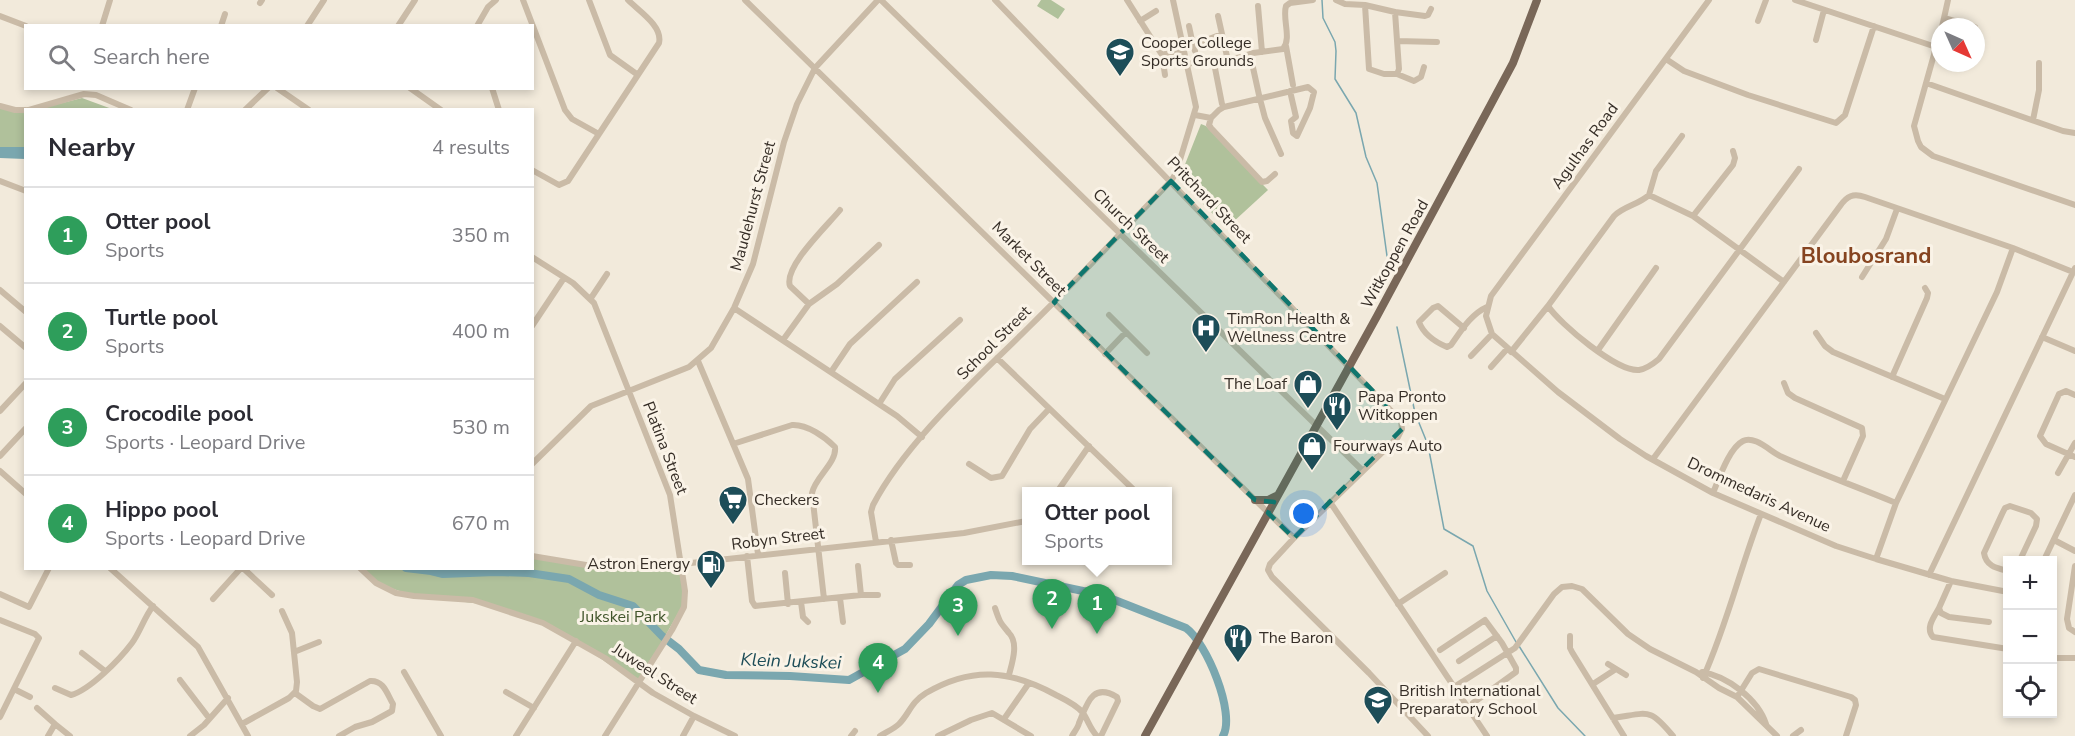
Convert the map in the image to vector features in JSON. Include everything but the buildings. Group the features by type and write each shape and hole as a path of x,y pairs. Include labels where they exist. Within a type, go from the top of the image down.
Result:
{"main road":[{"name":"Witkoppen Road","path":"1145,736 1438,204 1513,63 1537,0"},
{"path":"1255,501 1268,500 1277,496"}],"street":[{"path":"103,24 110,0"},
{"path":"308,24 324,0"},
{"path":"399,24 415,0"},
{"path":"478,24 488,7 496,0"},
{"path":"523,0 532,24"},
{"path":"589,0 609,53 638,75"},
{"path":"534,171 557,185 565,184 659,43 658,29 628,0"},
{"name":"Market Street","path":"745,0 1294,538"},
{"name":"Maudehurst Street","path":"534,462 588,408 682,370 698,361 714,344 734,308 753,264 792,117 815,68 880,0"},
{"name":"Church Street","path":"880,0 1362,470"},
{"name":"Pritchard Street","path":"995,0 1401,421 1402,429 1399,435 1362,470"},
{"path":"1126,0 1162,55 1165,75"},
{"path":"1171,181 1177,172 1196,107 1173,0"},
{"path":"1275,174 1262,182 1209,125 1211,118 1224,108 1291,88 1311,88 1314,94 1298,134 1296,136 1293,133 1291,121 1296,118 1291,88 1286,46 1285,11 1286,6 1290,3 1313,0"},
{"path":"1336,0 1427,16 1431,9"},
{"name":"Agulhas Road","path":"1464,328 1438,306 1419,322 1436,342 1447,347 1464,328 1479,310 1487,308 1491,296 1709,0"},
{"path":"1758,21 1766,0"},
{"path":"1795,0 1807,2 1824,10 1931,45"},
{"path":"1945,18 1948,0"},
{"path":"1365,5 1368,68 1384,74 1397,74 1414,81 1424,70 1433,71"},
{"path":"1258,6 1262,52"},
{"path":"1816,40 1824,10"},
{"path":"1140,21 1156,11"},
{"path":"1395,12 1399,69 1397,74"},
{"path":"222,24 225,14"},
{"path":"0,16 24,25"},
{"path":"1218,16 1228,61"},
{"path":"1189,26 1194,48 1222,34"},
{"path":"1666,59 1682,70 1727,87 1836,123 1845,115 1874,26"},
{"path":"534,28 566,110 574,120 599,134"},
{"path":"1397,41 1437,42"},
{"path":"1187,64 1228,61 1250,54 1281,50 1286,46"},
{"path":"1162,55 1184,49"},
{"path":"1250,54 1265,118 1281,154"},
{"path":"1214,63 1222,104"},
{"path":"2033,120 2039,90 2039,63"},
{"path":"1931,65 1914,126 1916,137 1926,151 1933,156 2075,205"},
{"path":"1926,83 2075,133"},
{"path":"188,108 194,90"},
{"path":"247,108 266,90"},
{"path":"281,90 306,108"},
{"path":"413,90 438,108"},
{"path":"493,90 499,108"},
{"path":"33,108 84,91 126,108"},
{"path":"0,106 24,110"},
{"path":"1295,111 1310,108"},
{"path":"1195,115 1211,118"},
{"path":"1491,367 1509,351 1548,306 1614,216 1623,208 1649,195 1656,171 1682,136"},
{"path":"1693,216 1733,165 1735,158 1733,151"},
{"path":"1548,306 1568,328 1598,350 1629,368 1639,370 1651,365 1659,358 1799,169"},
{"path":"0,181 24,190"},
{"name":"School Street","path":"876,542 871,512 874,503 904,458 1171,181"},
{"path":"1649,195 1693,216 1784,282"},
{"path":"1653,459 1843,202 1850,196 1855,195 2074,270 1929,575"},
{"path":"1862,277 1886,239 1897,209"},
{"path":"810,304 790,286 789,276 811,242 840,210"},
{"path":"783,340 810,304 837,284 879,245"},
{"path":"1876,559 1896,503 1997,292 2013,248"},
{"name":"Platina Street","path":"534,258 591,298 672,502 685,601 682,612 605,736"},
{"path":"1598,350 1656,268"},
{"path":"591,298 607,274"},
{"path":"534,323 564,278"},
{"path":"831,372 850,344 917,282"},
{"path":"1892,377 1927,298 1928,293 1925,288"},
{"path":"0,290 24,310"},
{"path":"734,308 900,418 922,437"},
{"path":"1471,356 1492,334 1487,308"},
{"path":"1109,315 1146,353"},
{"path":"879,404 895,379 960,320"},
{"path":"0,326 24,346"},
{"path":"1105,354 1126,332"},
{"path":"1816,333 1829,350 1945,399"},
{"name":"Drommedaris Avenue","path":"1492,334 1558,392 1608,431 1713,492 1836,546 1951,581 2003,590"},
{"path":"2042,337 2075,351"},
{"path":"998,358 1131,487"},
{"path":"698,361 750,485 758,554"},
{"path":"1784,383 1788,393 1795,398 1862,428 1863,436 1843,481"},
{"path":"0,411 24,385"},
{"path":"2072,456 2046,444 2040,436 2059,394 2066,391 2075,394"},
{"path":"969,464 991,478 1002,476 1030,429 1049,409"},
{"path":"733,444 792,425 799,425 834,446 835,454 812,491 824,599"},
{"path":"0,456 24,430"},
{"path":"1713,492 1727,460 1740,442 1747,439 1781,456 1896,503"},
{"path":"2058,473 2072,456 2075,443"},
{"path":"1060,487 1089,446"},
{"path":"1362,470 1294,538 1270,564 1268,570 1272,577 1369,673 1428,736"},
{"path":"0,471 24,492"},
{"path":"2046,556 2075,495"},
{"path":"1330,502 1487,736"},
{"path":"2003,570 1991,566 1984,554 2004,510 2010,506 2031,513 2037,519 2022,556"},
{"path":"1704,675 1721,636 1761,514"},
{"name":"Robyn Street","path":"534,556 606,568 645,568 969,532 1022,522"},
{"path":"891,540 896,564 910,565"},
{"path":"2054,540 2075,551"},
{"path":"747,556 753,604 756,606 878,595"},
{"path":"858,566 861,595"},
{"path":"2075,566 2067,619 2069,628 2075,632"},
{"path":"0,594 29,607 48,570"},
{"path":"112,570 198,647 249,736"},
{"path":"213,599 240,570"},
{"path":"244,570 272,595"},
{"name":"Juweel Street","path":"362,570 376,583 396,593 463,598 483,602 543,623 608,660 638,683 694,716 735,736"},
{"path":"785,573 788,604"},
{"path":"1398,604 1446,573"},
{"path":"1951,581 1930,626 1930,634 1934,637 2003,648"},
{"path":"1454,687 1515,648 1554,594 1562,587 1572,586 1584,591 1628,634 1658,654 1696,672 1731,682 1740,694 1762,714 1766,724 1777,736"},
{"path":"840,598 843,622"},
{"path":"801,602 803,617 808,622"},
{"path":"54,688 69,695 86,688 132,642 153,606"},
{"path":"995,608 1001,626 1012,635 1014,651 1009,675"},
{"path":"1939,608 1946,616 1989,622"},
{"path":"242,724 295,693 297,682 291,630 282,611"},
{"path":"0,620 28,630 39,637 0,717"},
{"path":"1440,650 1485,620 1508,653 1516,668 1515,674 1473,703"},
{"path":"1459,661 1497,636"},
{"path":"1570,636 1570,649 1624,736"},
{"path":"516,736 576,641"},
{"path":"294,651 319,642"},
{"path":"82,653 105,671"},
{"path":"2057,658 2075,658"},
{"path":"1608,664 1626,675"},
{"path":"1593,684 1616,669"},
{"path":"1740,694 1752,673 1759,669 1851,697 1855,700 1856,705 1846,736"},
{"path":"404,672 441,736"},
{"path":"880,736 898,725 911,706 921,697 950,682 978,674 1009,675 1054,694 1082,712 1086,722 1099,736 1117,706 1117,698 1107,692 1098,692 1082,712 1079,724 1072,736"},
{"path":"180,680 209,718"},
{"path":"295,693 320,709 370,681 380,683 393,704 393,710 339,736"},
{"path":"1004,719 1029,683"},
{"path":"14,689 30,697"},
{"path":"506,692 534,708"},
{"path":"0,696 8,700"},
{"path":"190,736 228,698"},
{"path":"37,708 70,736"},
{"path":"938,736 994,713 1031,736"},
{"path":"1613,718 1652,714 1673,736"},
{"path":"683,736 694,716"},
{"path":"48,736 55,723"},
{"path":"1793,736 1802,730"}],"highlighted area":[{"path":"1171,181 1396,415 1402,429 1294,538 1268,513 1274,502 1255,500 1054,302"}],"green space":[{"path":"1041,0 1051,0 1065,9 1058,19 1037,6"},
{"path":"82,98 109,108 42,108"},
{"path":"0,108 18,113 24,112 24,153 0,152"},
{"path":"1201,124 1206,126 1268,190 1232,223 1223,224 1182,183 1180,177"},
{"name":"Jukskei Park","path":"534,558 598,569 681,566 685,601 638,684 575,641 535,621 490,605 415,596 378,584 361,570 534,570"}],"water":[{"path":"0,147 24,147 24,159 0,158"}],"waterway":[{"path":"1322,0 1323,18 1335,42 1335,79 1356,113 1366,157 1377,183 1387,256"},
{"path":"1397,327 1415,413 1428,445 1444,529 1473,546 1487,591 1516,642"},
{"name":"Klein Jukskei","path":"423,570 443,574 529,573 569,579 599,595 633,606 699,670 726,675 849,680 905,649 929,624 958,585 966,580 991,575 1012,576 1102,595 1186,628 1202,648 1217,679 1226,711 1223,736"},
{"path":"1519,646 1558,708 1585,736"}],"place":[{"name":"Cooper College Sports Grounds","path":"1120,78"},
{"name":"TimRon Health & Wellness Centre","path":"1206,354"},
{"name":"The Loaf","path":"1308,410"},
{"name":"Papa Pronto Witkoppen","path":"1337,432"},
{"name":"Fourways Auto","path":"1312,472"},
{"name":"Checkers","path":"733,526"},
{"name":"Astron Energy","path":"711,590"},
{"name":"Turtle pool","path":"1052,629"},
{"name":"Otter pool","path":"1097,634"},
{"name":"Crocodile pool","path":"958,636"},
{"name":"The Baron","path":"1238,664"},
{"name":"Hippo pool","path":"878,693"},
{"name":"British International Preparatory School","path":"1378,726"}],"district":[{"name":"Bloubosrand","path":"1866,256"}]}
